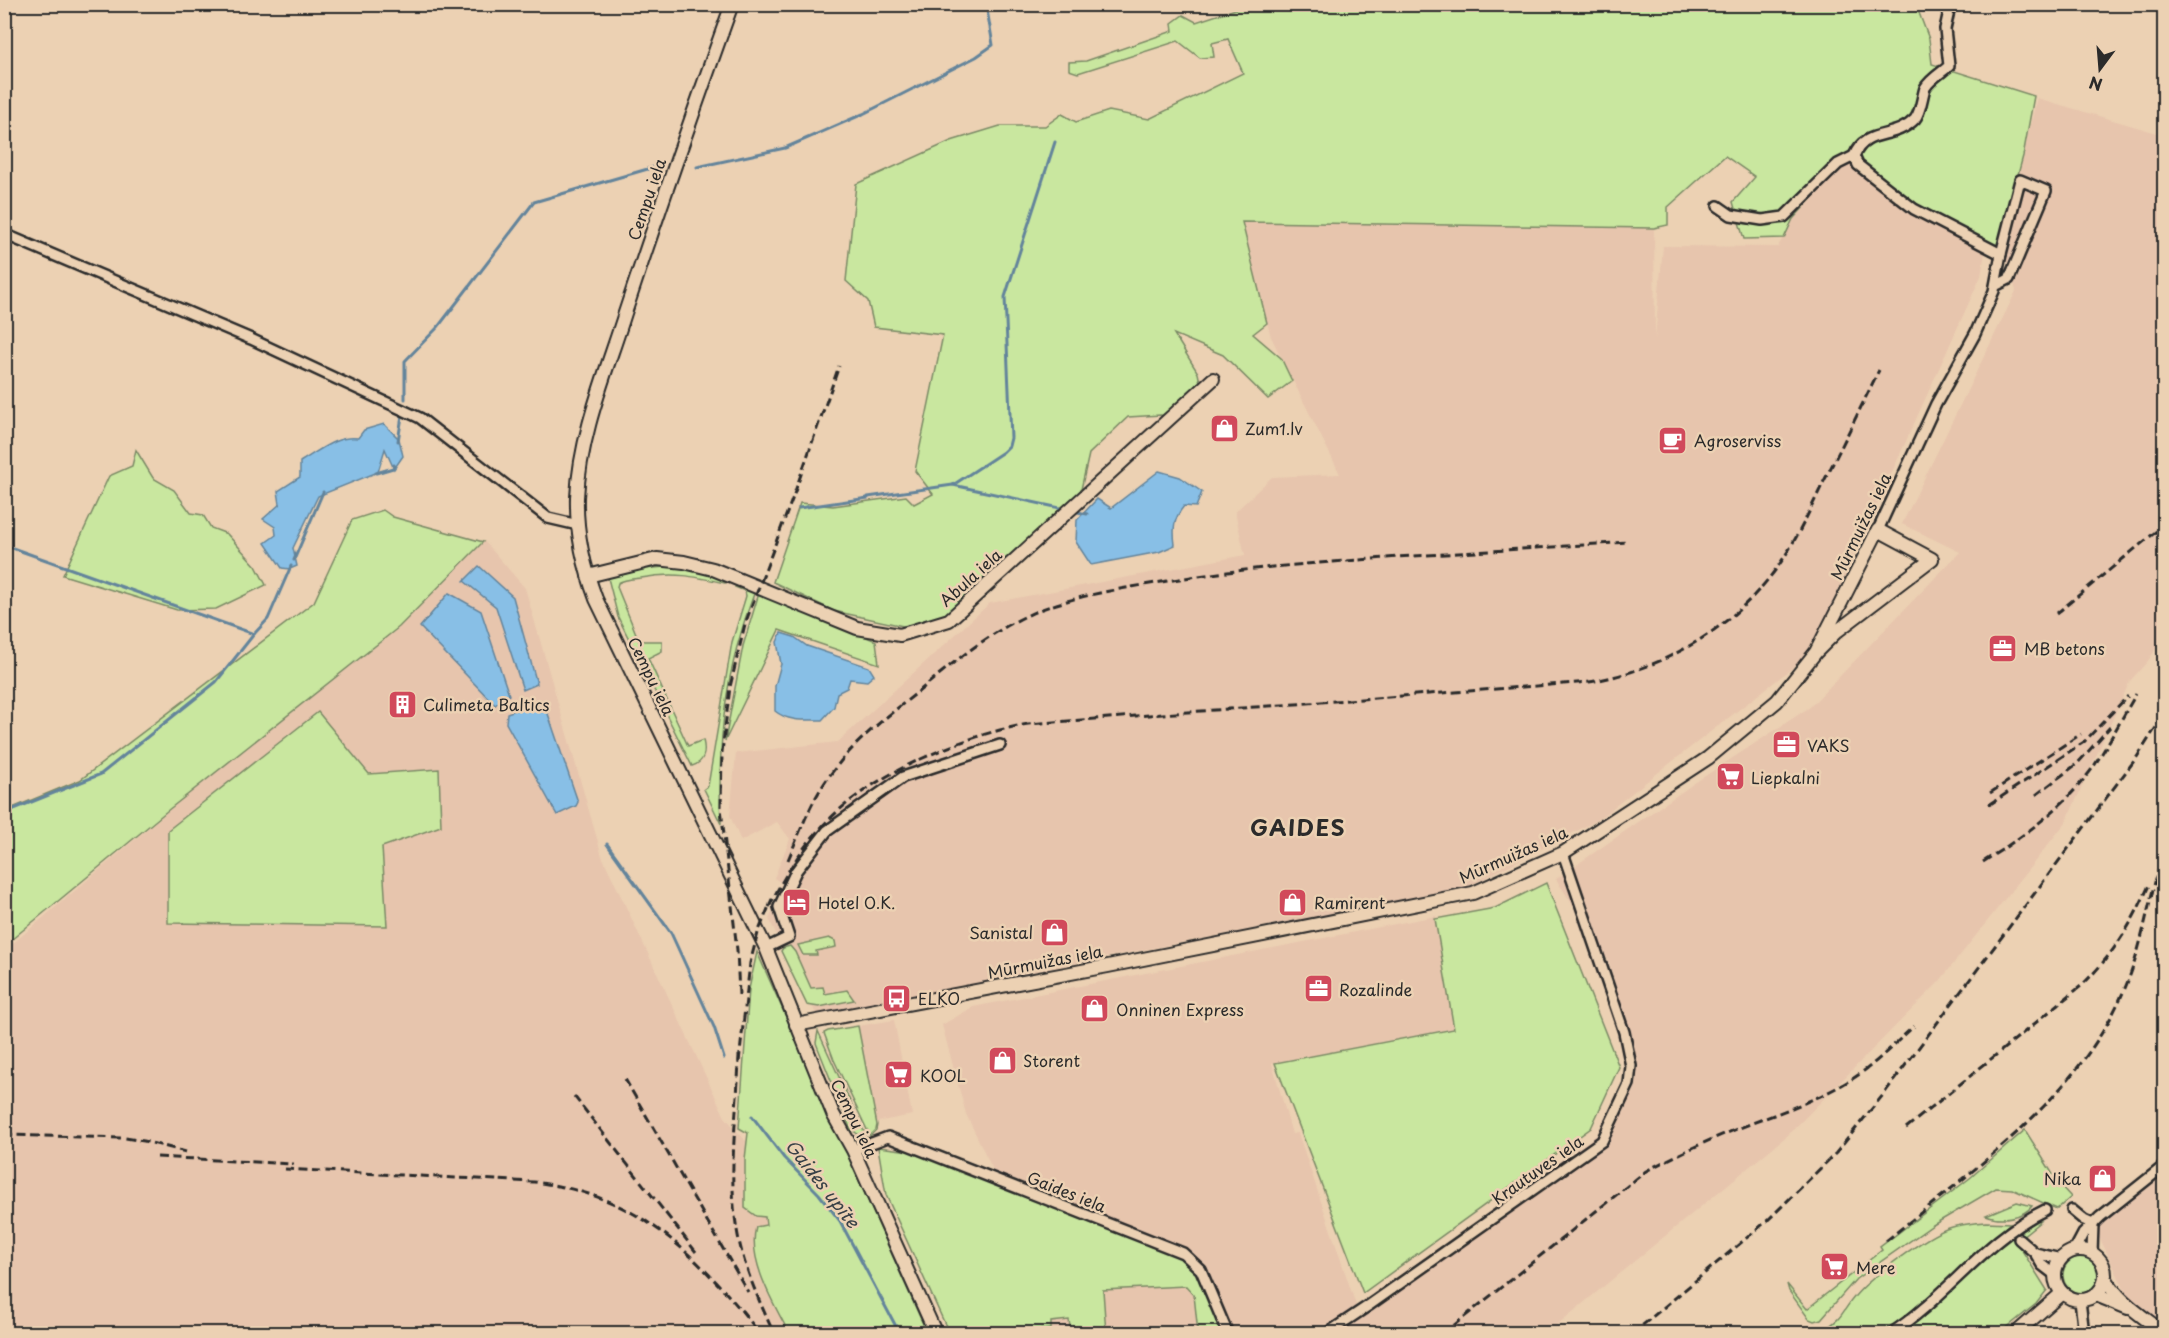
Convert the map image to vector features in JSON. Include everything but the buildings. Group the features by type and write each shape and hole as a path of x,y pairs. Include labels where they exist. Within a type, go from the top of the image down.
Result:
{"street":[{"name":"Cempu iela","path":"732,4 667,187 587,428 579,473 578,525 588,576 608,625 766,948 833,1114 853,1150 936,1334"},
{"path":"1718,206 1731,215 1762,220 1784,217 1838,164 1854,156 1859,144 1870,137 1897,132 1917,118 1926,86 1949,66 1945,29 1949,11 1947,4"},
{"path":"1854,156 1858,165 1914,210 2001,254"},
{"name":"Mūrmuižas iela","path":"796,1025 1120,964 1473,893 1563,853 1708,758 1777,701 1816,652 1878,530 1936,404 1975,334 1995,286 2020,180 2046,191 2009,279 1995,286"},
{"path":"4,234 251,339 420,417 548,518 578,525"},
{"name":"Abula iela","path":"588,576 657,559 684,562 712,569 750,583 857,628 900,634 949,620 1213,379"},
{"path":"1816,652 1836,632 1932,559 1878,530"},
{"path":"766,948 789,937 779,907 796,871 827,831 903,777 1000,745"},
{"name":"Krautuves iela","path":"1326,1334 1602,1142 1629,1084 1631,1066 1624,1032 1563,853"},
{"name":"Gaides iela","path":"853,1150 888,1137 1183,1253 1202,1270 1228,1334"},
{"path":"2105,1277 2102,1288 2096,1295 2080,1301 2068,1298 2062,1293 2055,1275 2061,1259 2074,1251 2083,1234 2100,1217 2164,1166"},
{"path":"1890,1334 2014,1228 2045,1210"},
{"path":"2072,1210 2093,1224"},
{"path":"2092,1253 2093,1224"},
{"path":"2019,1239 2035,1253 2042,1265 2055,1275"},
{"path":"2074,1251 2092,1253 2103,1265 2110,1287 2135,1311 2164,1333"},
{"path":"2035,1253 2061,1259"},
{"path":"2015,1334 2062,1293"},
{"path":"2096,1295 2135,1311"},
{"path":"2080,1301 2084,1334"}],"shaded area":[{"path":"2037,98 2164,135 2164,636 2148,661 2130,681 2066,822 1939,982 1788,1135 1547,1333 954,1333 983,1290 995,1174 966,1114 942,1025 973,1007 1436,916 1455,1029 1272,1063 1292,1134 1298,1133 1357,1308 1601,1132 1637,1079 1628,1030 1608,960 1556,879 1696,782 1810,707 1960,552 1902,524 2016,291 2001,241"},
{"path":"1849,161 1914,217 1985,252 1981,276 1809,655 1596,821 1467,887 816,1014 769,919 784,885 774,878 790,839 777,822 741,841 730,816 736,753 838,742 990,603 1245,555 1235,512 1272,477 1340,474 1271,337 1241,222 1654,228 1655,339 1663,246 1778,247 1793,219"},
{"path":"484,541 525,588 602,856 725,1117 835,1244 877,1333 5,1333 4,951 246,745 398,629"},
{"path":"894,1020 912,1115 876,1122 858,1026"},
{"path":"2164,1170 2164,1333 2135,1311 2093,1224"}],"green space":[{"path":"1251,4 1916,5 1929,39 1932,64 2034,96 2023,156 1998,249 1920,211 1847,160 1793,219 1784,238 1744,239 1733,202 1755,177 1725,156 1668,207 1668,225 1654,228 1242,222 1267,323 1253,334 1281,358 1292,381 1268,399 1223,355 1174,334 1198,373 1203,396 1174,422 1161,415 1128,417 1089,454 1080,494 948,616 917,629 834,611 773,582 800,503 833,506 906,496 914,504 933,494 915,471 943,335 874,327 868,301 846,281 856,184 951,141 1000,126 1045,126 1062,114 1076,122 1109,111 1149,119 1243,73 1228,39 1212,43 1214,57 1200,58 1178,41 1078,73 1069,70 1069,62 1086,61 1173,31 1172,23 1183,15 1196,22"},
{"path":"136,450 153,478 174,490 191,513 203,515 211,528 227,534 256,566 266,585 216,609 177,610 63,575 109,476 132,466"},
{"path":"383,510 393,517 483,542 399,627 167,811 5,945 5,811 80,780 314,602 352,520"},
{"path":"686,568 726,580 725,583 664,575 626,580 618,583 617,587 639,641 662,641 662,651 648,658 688,746 703,740 704,756 700,762 692,766 618,617 608,578 644,569"},
{"path":"736,584 755,591 736,649 725,706 720,764 721,824 704,789 708,786 732,642 746,596 745,591 735,587"},
{"path":"759,593 876,641 879,664 779,630 725,741 743,646"},
{"path":"318,712 369,774 439,769 441,826 382,847 387,926 168,923 168,830"},
{"path":"1546,883 1619,1067 1591,1128 1363,1293 1275,1063 1454,1029 1435,919 1495,908"},
{"path":"829,938 835,941 836,947 816,951 817,955 803,955 798,945"},
{"path":"790,946 811,988 823,987 825,994 847,990 854,1000 819,1007 807,1005 781,951"},
{"path":"757,952 927,1333 789,1333 764,1282 755,1253 754,1240 756,1227 766,1225 765,1217 756,1216 745,1208 745,1159 748,1133 739,1128 749,989"},
{"path":"858,1026 877,1125 876,1130 870,1136 834,1060 824,1033"},
{"path":"818,1031 866,1136 860,1136 850,1128 816,1043"},
{"path":"2025,1130 2059,1184 2071,1197 2057,1209 2012,1189 1996,1188 1933,1225 1856,1279 1821,1319 1814,1321 1809,1319 1789,1291 1787,1284 1807,1309 1882,1250 1880,1247 1970,1178"},
{"path":"878,1147 910,1151 1178,1256 1198,1272 1209,1294 1223,1333 1198,1333 1194,1295 1186,1286 1103,1290 1106,1333 1071,1333 1069,1320 1051,1322 1051,1329 1012,1333 949,1333 886,1195"},
{"path":"2017,1202 2032,1206 2017,1216 1998,1218 1986,1215"},
{"path":"2036,1220 2041,1221 2016,1241 2047,1290 2036,1304 2000,1333 1897,1334 2009,1235"},
{"path":"1986,1222 2010,1223 1897,1323 1882,1333 1822,1334 1824,1329 1839,1318 1863,1288 1913,1248 1949,1228"},
{"path":"2081,1257 2094,1262 2099,1275 2094,1288 2081,1293 2068,1288 2063,1275 2068,1262"}],"water":[{"path":"384,424 399,439 403,456 394,469 385,449 378,472 318,496 293,548 297,566 290,569 282,568 265,543 276,535 275,527 263,519 280,504 278,491 300,477 300,462 335,441 358,438 364,430"},
{"path":"1159,471 1180,477 1202,492 1196,507 1184,506 1178,515 1174,529 1175,545 1159,552 1091,565 1076,542 1077,520 1097,499 1111,508"},
{"path":"479,566 513,597 537,684 523,690 496,607 464,581"},
{"path":"449,593 481,611 509,695 495,705 420,627"},
{"path":"781,633 794,637 807,646 869,667 874,675 867,681 850,679 847,688 837,693 834,707 822,720 797,720 780,715 775,711 775,686 781,664 777,642"},
{"path":"541,701 545,705 578,802 576,806 557,815 506,723 507,713"}],"waterway":[{"path":"697,167 785,148 863,114 976,57 993,45 986,4"},
{"path":"1055,142 1005,297 1011,438 1009,446 953,485 1060,508"},
{"path":"405,399 405,361 438,327 534,202 658,166"},
{"path":"398,441 402,416"},
{"path":"376,473 393,468 394,465"},
{"path":"868,497 953,485"},
{"path":"294,560 323,492"},
{"path":"799,508 868,498"},
{"path":"1073,511 1087,514"},
{"path":"4,545 254,634 268,619 291,566"},
{"path":"4,813 101,774 216,682 254,634"},
{"name":"Gaides upīte","path":"607,844 671,933 714,1027 724,1058"},
{"name":"Gaides upīte","path":"752,1116 784,1158 819,1194 840,1221 900,1334"}],"railway":[{"path":"739,995 737,950 721,808 722,752 730,687 745,624 839,366"},
{"path":"769,907 799,855 816,833 855,797 904,767 991,732 1028,724 1589,682 1617,676 1671,656 1696,642 1741,608 1779,565 1803,524 1879,370"},
{"path":"2056,614 2164,525"},
{"path":"788,860 816,797 837,765 858,742 893,711 974,647 1005,627 1037,611 1104,592 1229,572 1398,557 1629,542"},
{"path":"1983,862 2029,831 2083,781 2136,694"},
{"path":"1989,805 2084,742 2128,696"},
{"path":"1632,1334 1768,1220 1836,1153 1883,1095 2137,757 2164,715"},
{"path":"2036,795 2078,763 2110,727"},
{"path":"1990,793 2081,734"},
{"path":"1886,1241 2018,1132 2048,1102 2101,1035 2121,997 2135,962 2164,853"},
{"path":"1906,1128 2081,986 2121,938 2150,883"},
{"path":"739,1062 750,963 758,933 772,899"},
{"path":"1443,1334 1646,1171 1702,1143 1807,1102 1834,1089 1865,1070 1914,1026"},
{"path":"739,1055 733,1164 734,1208 743,1257 774,1334"},
{"path":"625,1079 748,1292"},
{"path":"574,1096 696,1252"},
{"path":"4,1135 125,1138 186,1152"},
{"path":"157,1157 294,1164"},
{"path":"285,1169 534,1182 601,1198 629,1211 655,1227 679,1246 702,1267 747,1317"},
{"path":"742,1311 760,1334"}],"place":[{"name":"Zum1.lv","path":"1224,428"},
{"name":"Agroserviss","path":"1673,440"},
{"name":"MB betons","path":"2003,648"},
{"name":"Culimeta Baltics","path":"402,704"},
{"name":"VAKS","path":"1786,745"},
{"name":"Liepkalni","path":"1730,777"},
{"name":"Hotel O.K.","path":"797,902"},
{"name":"Ramirent","path":"1293,902"},
{"name":"Sanistal","path":"1054,932"},
{"name":"Rozalinde","path":"1318,989"},
{"name":"ELKO","path":"897,998"},
{"name":"Onninen Express","path":"1095,1009"},
{"name":"Storent","path":"1002,1060"},
{"name":"KOOL","path":"899,1075"},
{"name":"Nika","path":"2102,1178"},
{"name":"Mere","path":"1835,1267"}],"district":[{"name":"GAIDES","path":"1298,826"}]}
